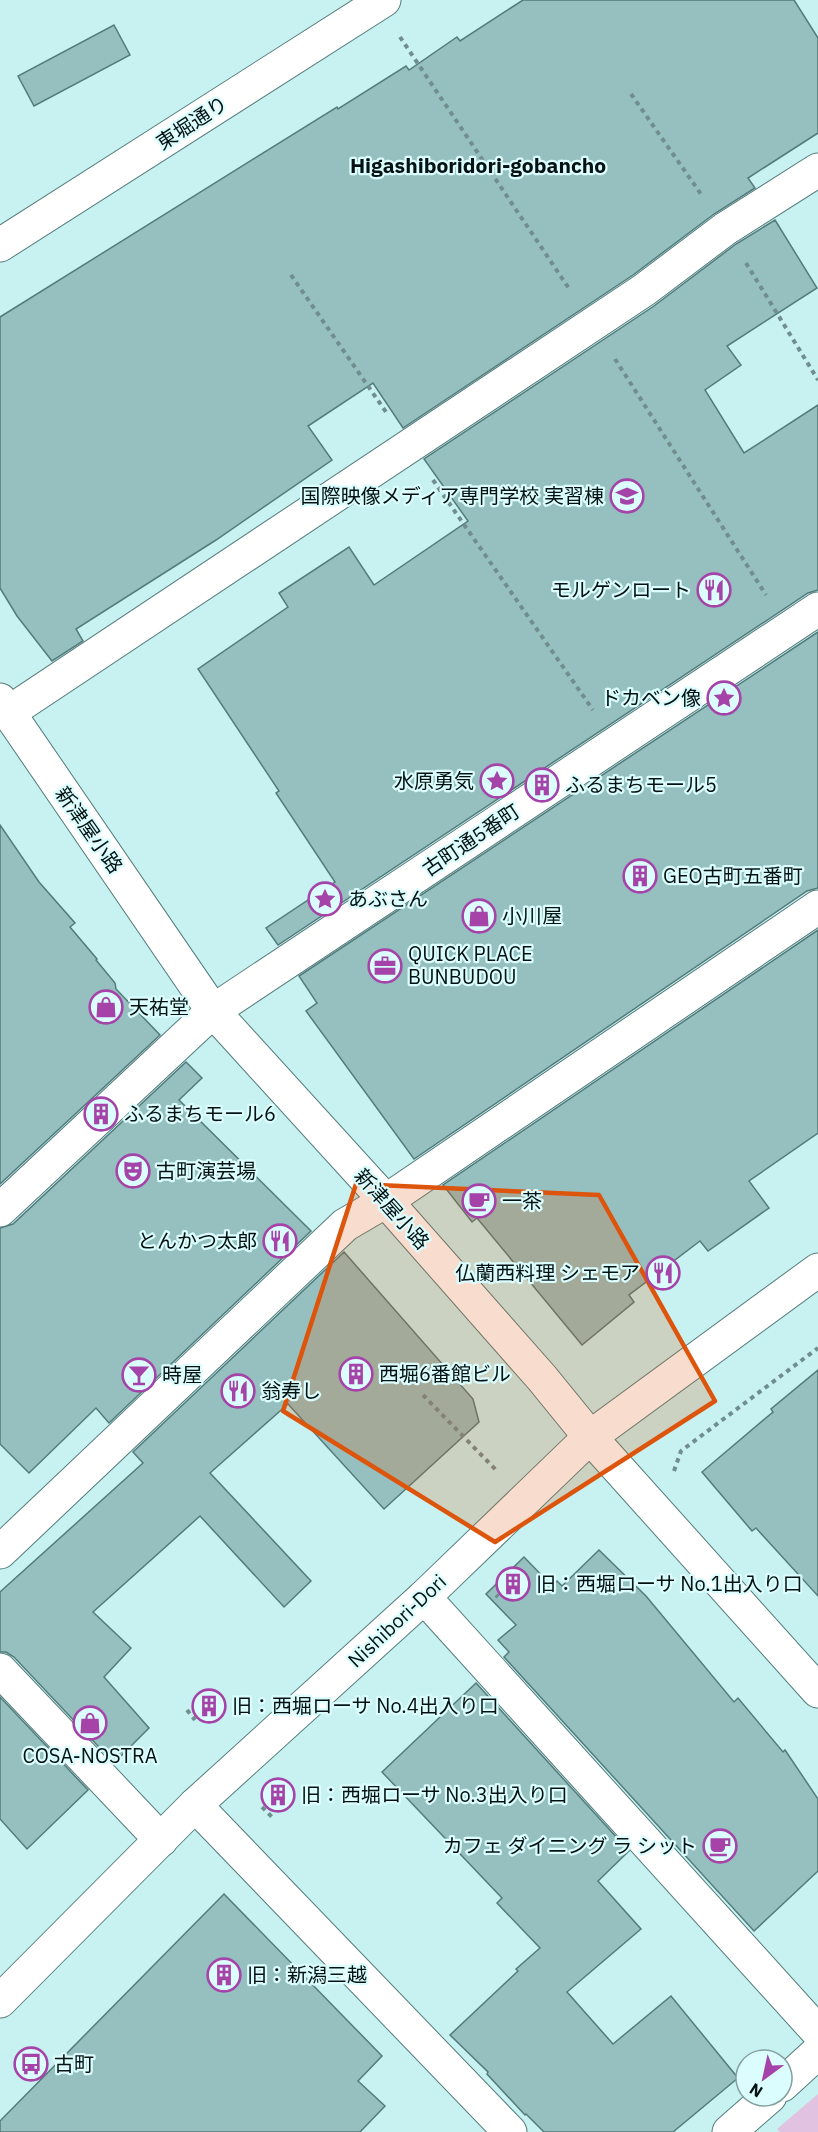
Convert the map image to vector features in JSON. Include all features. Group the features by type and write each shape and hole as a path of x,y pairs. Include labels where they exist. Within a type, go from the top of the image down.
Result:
{"street":[{"name":"東堀通り","path":"0,245 384,0"},
{"path":"7,721 644,290 725,229 818,170"},
{"name":"古町通5番町","path":"0,1210 213,1011 818,609"},
{"name":"新津屋小路","path":"7,721 213,1011 386,1201 542,1378 590,1437 818,1691"},
{"path":"0,1552 345,1225 386,1201 818,907"},
{"name":"Nishibori-Dori","path":"0,2001 195,1805 424,1597 590,1437 818,1270"},
{"path":"424,1597 818,2032"},
{"path":"0,1670 161,1840"},
{"path":"195,1805 510,2132"},
{"path":"794,2074 818,2052"},
{"path":"734,2130 757,2108"}],"path":[{"path":"291,275 596,714"},
{"path":"672,1477 681,1451 818,1348"},
{"path":"423,1395 503,1477"},
{"path":"187,1710 195,1720"},
{"path":"262,1807 272,1817"}],"highlighted area":[{"path":"356,1184 599,1195 715,1401 495,1542 283,1411"}],"shaded area":[{"path":"818,2094 818,2132 780,2132 777,2129"}],"building":[{"path":"523,0 794,0 818,38 818,133 748,178 755,188 714,214 633,275 403,428 373,383 308,426 332,460 216,540 76,629 83,641 52,661 17,616 0,588 0,317 337,107 338,109 406,66 409,70 457,37 460,41"},
{"path":"114,25 130,55 34,106 18,76"},
{"path":"775,220 817,288 727,346 741,365 705,390 744,453 818,405 818,590 808,593 278,945 266,928 335,882 276,793 279,791 198,669 288,607 279,593 349,547 374,585 468,521 424,459 654,306 736,244"},
{"path":"818,632 818,888 807,891 414,1159 306,1011 317,1003 299,976"},
{"path":"0,825 39,882 75,923 70,927 115,983 116,989 160,1035 0,1184"},
{"path":"818,930 818,1133 749,1181 769,1208 708,1251 700,1241 629,1295 634,1302 582,1345 477,1218 472,1222 443,1185"},
{"path":"186,1062 202,1078 179,1100 311,1231 109,1423 96,1408 29,1473 0,1444 0,1228 13,1224"},
{"path":"344,1252 473,1399 479,1422 384,1509 288,1404 210,1473 311,1581 284,1607 200,1516 93,1612 131,1648 104,1677 149,1728 114,1763 14,1657 6,1652 0,1652 0,1592 143,1463 133,1452"},
{"path":"818,1370 818,1596 756,1528 752,1531 702,1472 773,1412 771,1409"},
{"path":"599,1550 646,1596 734,1702 738,1698 783,1752 785,1750 818,1799 818,1871 754,1931 504,1657 509,1652 498,1640 516,1625 486,1594 524,1557 552,1586 557,1581 562,1586"},
{"path":"476,1683 629,1851 598,1881 641,1929 567,1992 613,2044 671,1996 734,2073 734,2081 673,2132 544,2132 525,2115 487,2074 488,2072 450,2035 540,1948 497,1903 502,1898 382,1772"},
{"path":"0,1697 88,1790 27,1849 0,1819"},
{"name":"旧：新潟三越","path":"224,1894 382,2056 358,2081 385,2106 360,2132 0,2132 0,2121"}],"place":[{"name":"国際映像メディア専門学校 実習棟","path":"627,496"},
{"name":"モルゲンロート","path":"714,590"},
{"name":"ドカベン像","path":"724,698"},
{"name":"水原勇気","path":"497,781"},
{"name":"ふるまちモール5","path":"542,785"},
{"name":"GEO古町五番町","path":"640,876"},
{"name":"あぶさん","path":"325,899"},
{"name":"小川屋","path":"479,916"},
{"name":"QUICK PLACE BUNBUDOU","path":"385,966"},
{"name":"天祐堂","path":"106,1007"},
{"name":"ふるまちモール6","path":"101,1114"},
{"name":"古町演芸場","path":"133,1171"},
{"name":"一茶","path":"479,1201"},
{"name":"とんかつ太郎","path":"280,1241"},
{"name":"仏蘭西料理 シェモア","path":"663,1273"},
{"name":"西堀6番館ビル","path":"356,1374"},
{"name":"時屋","path":"139,1375"},
{"name":"翁寿し","path":"238,1391"},
{"name":"旧：西堀ローサ No.1出入り口","path":"513,1584"},
{"name":"旧：西堀ローサ No.4出入り口","path":"209,1706"},
{"name":"COSA-NOSTRA","path":"90,1723"},
{"name":"旧：西堀ローサ No.3出入り口","path":"278,1795"},
{"name":"カフェ ダイニング ラ シット","path":"720,1846"},
{"name":"旧：新潟三越","path":"224,1975"},
{"name":"古町","path":"31,2064"}],"district":[{"name":"Higashiboridori-gobancho","path":"478,166"}]}
